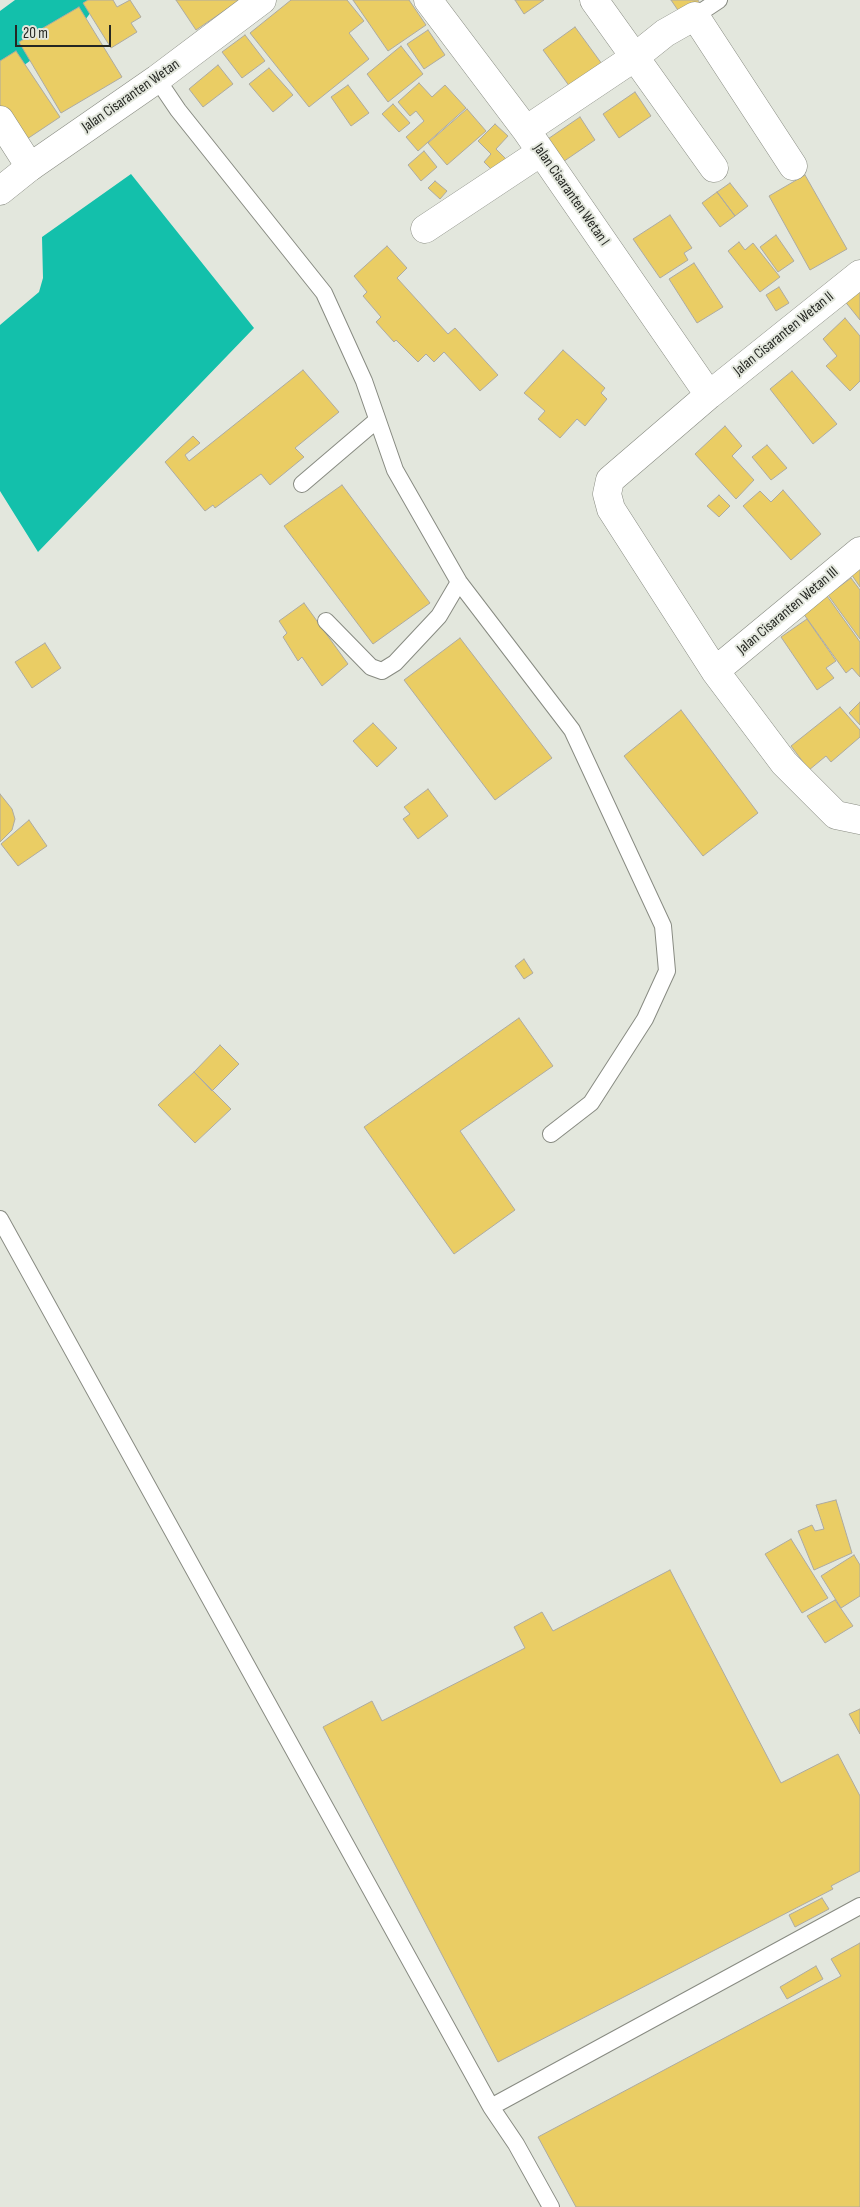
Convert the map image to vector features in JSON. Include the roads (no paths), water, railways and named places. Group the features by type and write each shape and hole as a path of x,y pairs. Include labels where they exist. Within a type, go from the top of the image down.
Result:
{"street":[{"name":"Jalan Cisaranten Wetan","path":"0,191 30,167 158,79 262,0"},
{"name":"Jalan Cisaranten Wetan I","path":"428,0 526,130 709,395"},
{"path":"594,0 714,168"},
{"path":"526,130 635,56 665,33 695,16 793,166"},
{"path":"0,120 30,167"},
{"path":"425,229 541,152"},
{"name":"Jalan Cisaranten Wetan II","path":"860,274 709,395 610,480 607,494 611,509 715,671 784,763 836,815 860,820"},
{"name":"Jalan Cisaranten Wetan III","path":"715,671 860,551"}],"lane":[{"path":"695,16 719,0"},
{"path":"158,79 178,110 324,293 364,381 395,470 459,582 572,730 663,926 667,970 645,1018 591,1103 551,1134"},
{"path":"302,484 377,420"},
{"path":"326,621 371,667 382,671 395,663 439,616 459,582"},
{"path":"0,1219 492,2107 516,2144 551,2207"},
{"path":"492,2107 860,1906"}],"water":[{"path":"131,174 254,328 38,552 0,491 0,325 39,292 43,278 42,237"}],"waterway":[{"path":"0,47 64,0"}]}
